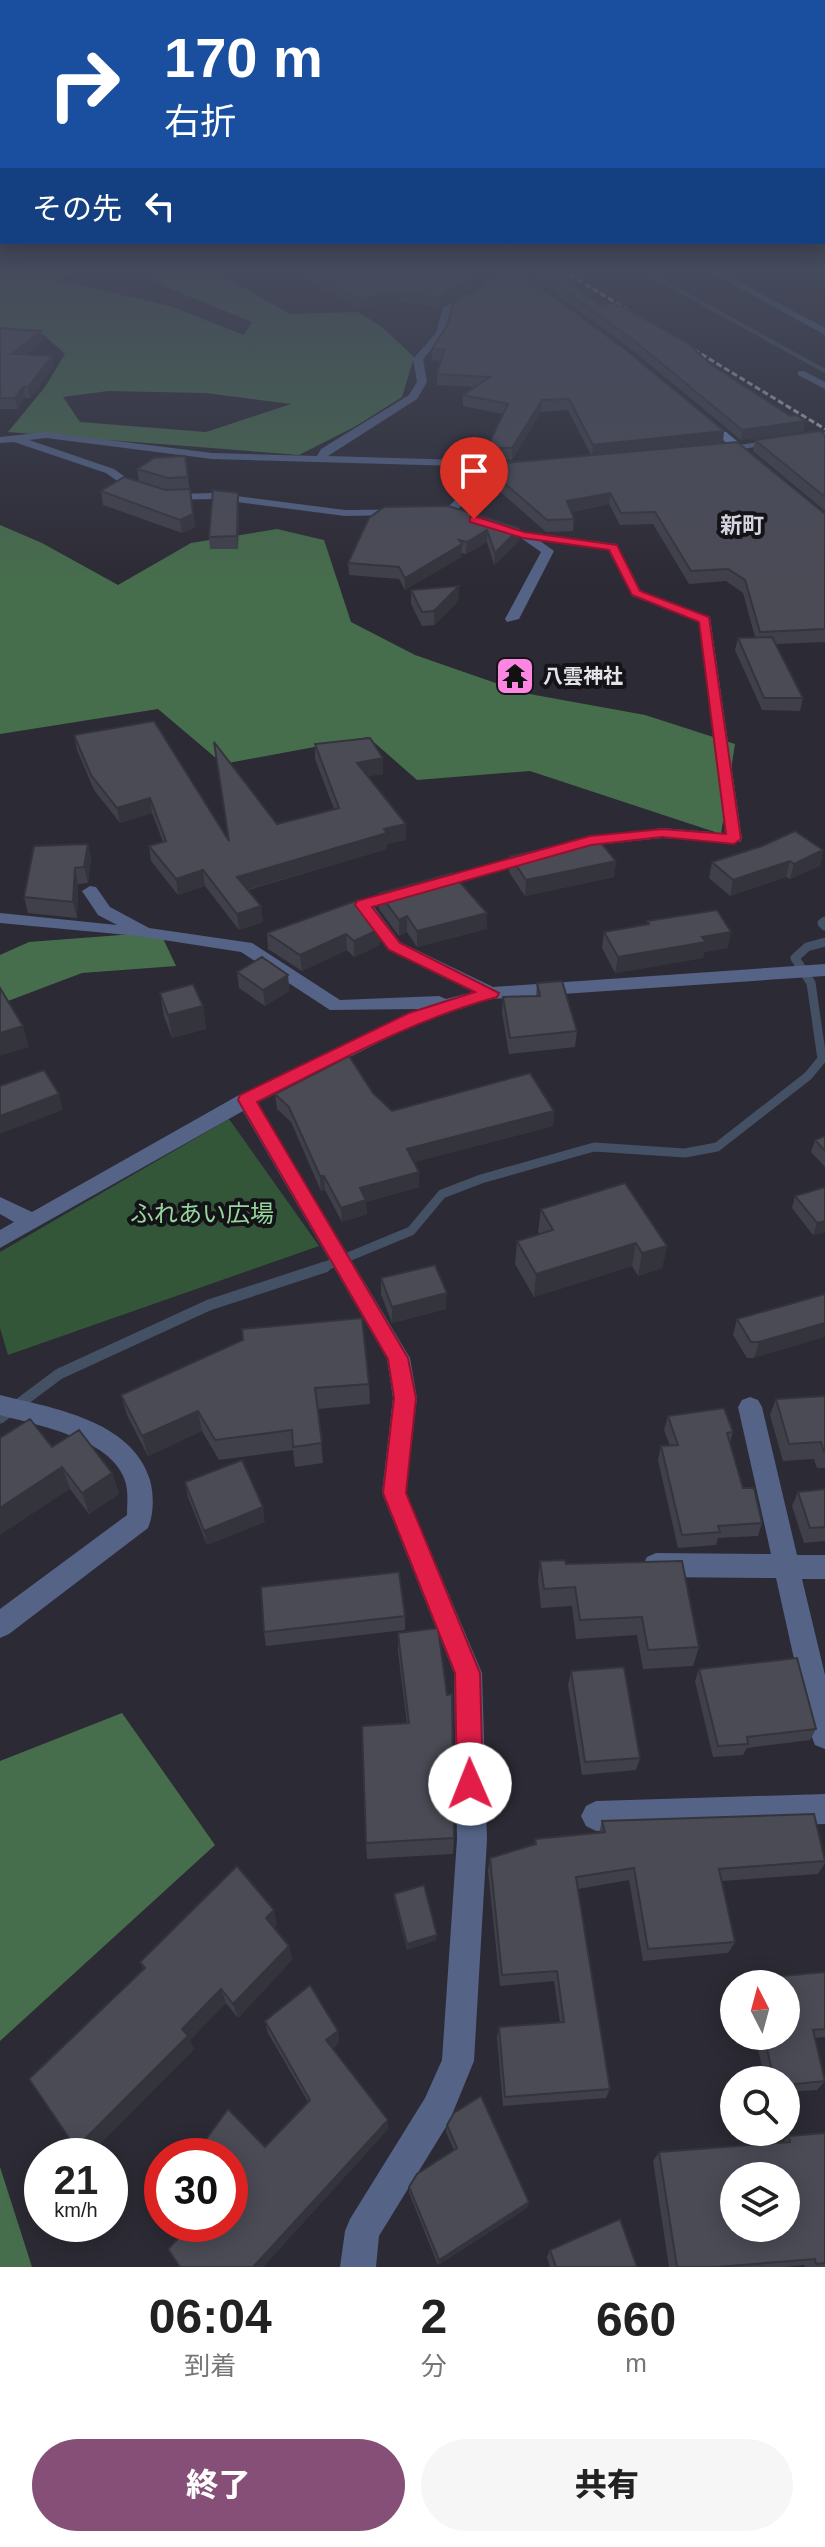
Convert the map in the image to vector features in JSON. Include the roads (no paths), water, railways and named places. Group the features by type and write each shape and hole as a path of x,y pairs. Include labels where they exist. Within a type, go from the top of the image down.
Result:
{"main road":[{"path":"690,407 760,466"}],"street":[{"path":"321,459 325,451 413,397 422,382 421,376"},
{"path":"806,376 825,386"},
{"path":"6,439 46,435 212,456 504,466 545,464"},
{"path":"697,451 825,435"},
{"path":"6,439 110,471 131,486 168,497 214,496 345,513 394,510 449,512 464,516"},
{"path":"449,512 486,476 504,466"},
{"path":"333,915 590,841 662,833 734,839 705,620 636,593 613,547 523,535 478,521"},
{"path":"512,619 548,551 523,535"},
{"path":"90,891 104,911 145,933"},
{"path":"363,905 394,946 491,993"},
{"path":"0,918 253,944 336,1006 459,1001"},
{"path":"0,1240 246,1100 415,1017 459,1001 491,993 825,970"},
{"path":"246,1100 398,1358 405,1398 394,1493 468,1673 472,1839 458,2061 437,2110 362,2231 358,2267"},
{"path":"0,1205 33,1222"},
{"path":"0,1405 82,1428 124,1453 141,1486 139,1520 0,1625"},
{"path":"750,1407 825,1735"},
{"path":"628,1565 825,1567"},
{"path":"596,1816 825,1809"}],"waterway":[{"path":"825,921 822,923 825,926"},
{"path":"319,1269 411,1231 442,1194 481,1179 594,1147 685,1153 717,1147 808,1076 822,1059 811,983 795,958 807,947 825,942"},
{"path":"319,1269 325,1267"},
{"path":"0,1418 59,1374 209,1305 319,1269"}],"railway":[{"path":"737,376 825,429"}],"place":[{"name":"八雲神社","path":"515,676"}],"district":[{"name":"新町","path":"742,525"}],"park label":[{"name":"ふれあい広場","path":"202,1214"}]}
